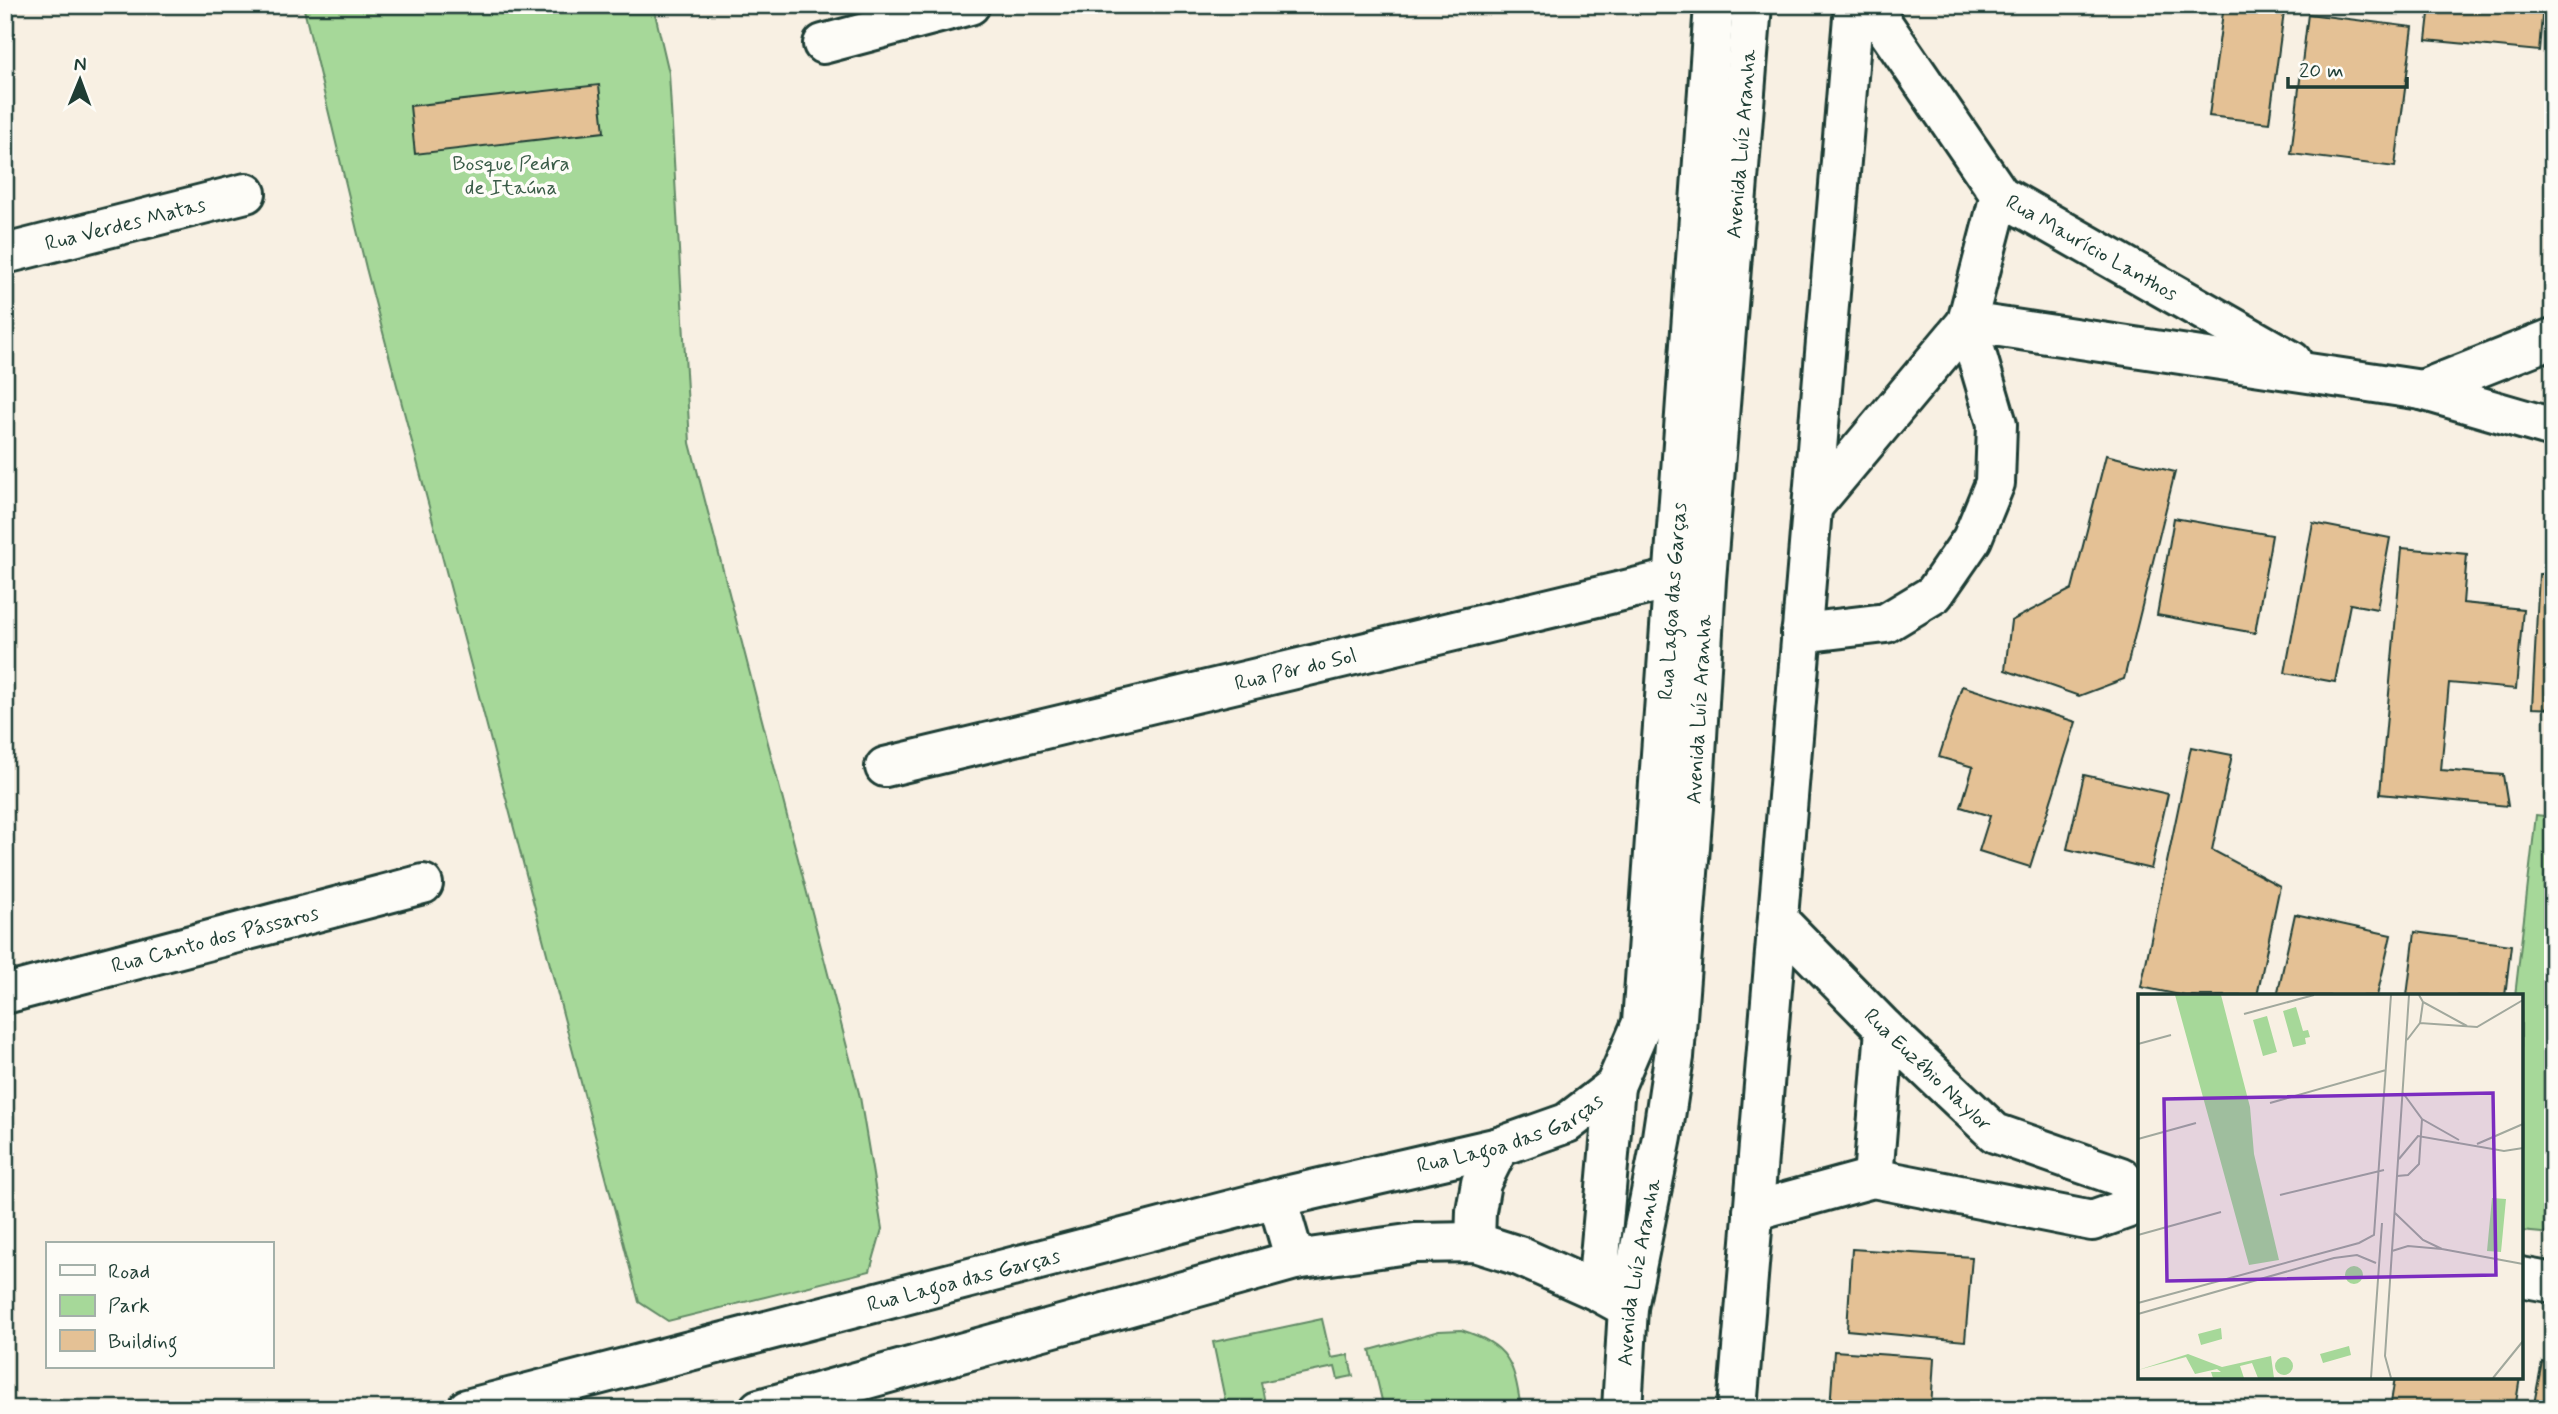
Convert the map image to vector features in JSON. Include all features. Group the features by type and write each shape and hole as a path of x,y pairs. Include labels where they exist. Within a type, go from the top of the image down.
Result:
{"street":[{"path":"823,44 970,5"},
{"name":"Rua Lagoa das Garças","path":"467,1409 1277,1198 1499,1147 1567,1123 1615,1086 1642,1023 1689,580 1714,5"},
{"name":"Avenida Luíz Aranha","path":"1622,1409 1613,1299 1662,1137 1674,1057 1693,807 1689,580 1752,5"},
{"path":"1737,1409 1854,5"},
{"name":"Rua Maurício Lanthos","path":"1870,5 2000,195 2312,373"},
{"name":"Rua Verdes Matas","path":"5,254 246,193"},
{"path":"1813,506 1967,322 2000,195"},
{"path":"1801,633 1886,623 1934,594 1972,539 1994,483 1997,424 1967,322"},
{"name":"Rua Maurício Lanthos","path":"1967,322 2422,390 2553,428"},
{"path":"2422,390 2553,338"},
{"name":"Rua Pôr do Sol","path":"885,767 1689,580"},
{"name":"Rua Canto dos Pássaros","path":"5,994 423,884"},
{"name":"Rua Euzébio Naylor","path":"1777,920 1885,1028 1996,1133 2120,1177 2138,1200"},
{"path":"1872,1178 1885,1028"},
{"path":"759,1409 1295,1260 1415,1243 1475,1242 1519,1256 1613,1299 1615,1086"},
{"path":"1475,1242 1476,1211 1481,1183 1499,1147"},
{"name":"Rua Euzébio Naylor","path":"1753,1211 1872,1178 2092,1220 2138,1203"},
{"path":"1277,1198 1295,1260"},
{"path":"2523,1277 2553,1283"}],"green space":[{"name":"Bosque Pedra de Itaúna","path":"303,5 653,5 669,73 690,443 860,1097 882,1229 870,1271 668,1321 639,1302 366,268"},
{"path":"2536,815 2553,817 2553,1234 2523,1231 2523,994 2515,994"},
{"path":"1322,1319 1331,1358 1348,1355 1353,1376 1338,1379 1335,1367 1261,1382 1266,1409 1227,1409 1213,1342"},
{"path":"1461,1330 1490,1342 1506,1358 1512,1367 1521,1409 1384,1409 1370,1350 1439,1331"}],"building":[{"path":"2224,5 2285,5 2269,123 2209,116"},
{"path":"2430,5 2543,5 2539,51 2426,40"},
{"path":"2308,14 2413,27 2395,167 2291,154"},
{"path":"599,85 604,132 415,154 410,106"},
{"path":"2106,455 2175,472 2124,679 2079,696 2005,670 2011,621 2072,589"},
{"path":"2174,518 2272,535 2255,633 2157,615"},
{"path":"2313,523 2390,538 2377,609 2350,604 2335,682 2285,673"},
{"path":"2402,548 2467,554 2463,603 2523,609 2516,689 2449,683 2441,770 2503,775 2508,806 2380,794"},
{"path":"2539,574 2553,574 2553,709 2532,708"},
{"path":"1962,686 2076,722 2030,867 1979,851 1990,816 1961,807 1973,767 1939,757"},
{"path":"2191,747 2232,755 2212,850 2280,886 2257,994 2175,994 2141,987"},
{"path":"2084,775 2168,794 2151,869 2067,849"},
{"path":"2295,914 2391,935 2377,994 2277,994"},
{"path":"2415,932 2511,945 2505,994 2407,994"},
{"path":"1852,1249 1972,1257 1965,1341 1847,1330"},
{"path":"1834,1351 1934,1358 1931,1409 1830,1409"},
{"path":"2542,1362 2553,1364 2553,1409 2533,1409"},
{"path":"2395,1379 2520,1379 2515,1409 2390,1409"}]}
